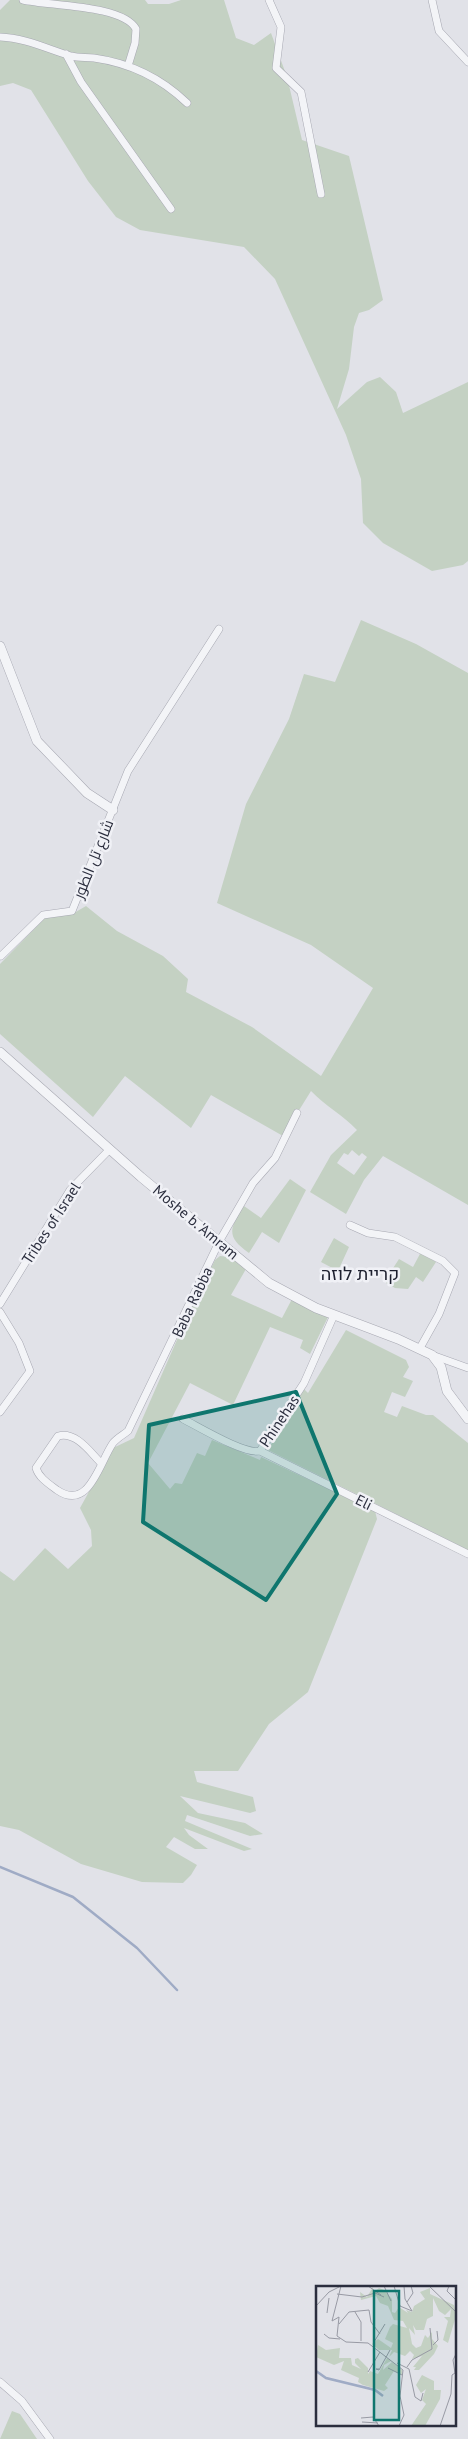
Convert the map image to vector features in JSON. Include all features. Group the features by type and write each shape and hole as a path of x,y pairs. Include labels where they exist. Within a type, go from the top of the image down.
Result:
{"street":[{"path":"23,0 97,9 126,18 136,29 136,43 128,66"},
{"path":"269,0 281,27 276,68 301,92 321,194"},
{"path":"432,0 439,30 468,62"},
{"path":"0,37 16,38 66,54 128,66 148,74 171,88 186,103"},
{"path":"66,54 81,82 171,209"},
{"path":"0,646 37,741 87,793 113,810 128,771 219,629"},
{"name":"شارع تل الطور","path":"1,956 43,916 72,910 113,810"},
{"name":"Moshe b. 'Amram","path":"0,1052 110,1149 274,1286 334,1315 420,1348 432,1355"},
{"name":"Baba Rabba","path":"101,1463 78,1440 62,1435 58,1436 36,1468 38,1474 47,1483 67,1496 73,1497 83,1493 101,1463 114,1441 128,1432 220,1240 253,1183 275,1158 297,1113"},
{"name":"Tribes of Israel","path":"0,1304 70,1190 110,1149"},
{"path":"350,1225 368,1233 395,1237 443,1261 455,1273 439,1314 420,1348"},
{"path":"0,1312 19,1343 30,1371 0,1412"},
{"name":"Phinehas","path":"183,1419 240,1447 255,1452 260,1451 304,1383 334,1315"},
{"path":"432,1355 468,1368"},
{"path":"432,1355 441,1367 447,1391 468,1419"},
{"name":"Eli","path":"260,1451 468,1554"},
{"path":"0,2382 22,2401 50,2439"}],"highlighted area":[{"path":"296,1392 337,1494 266,1600 143,1522 149,1425"}],"green space":[{"path":"10,0 145,0 148,4 169,4 181,0 224,0 236,38 254,45 271,33 287,77 302,140 349,156 383,300 369,310 359,313 354,327 349,369 337,409 367,382 380,377 396,392 403,413 468,382 468,561 463,565 432,571 383,543 363,523 361,479 346,435 275,279 244,247 140,230 116,217 88,181 31,90 13,83 0,86 0,10"},
{"path":"361,620 416,644 468,673 468,1205 383,1156 364,1180 346,1214 310,1192 331,1155 357,1130 311,1091 283,1136 211,1095 191,1128 125,1076 93,1117 0,1034 0,964 46,917 74,913 86,906 117,931 163,956 188,979 186,992 252,1027 321,1076 373,988 311,945 217,903 246,804 289,719 304,674 335,682","holes":["352,1150 359,1156 362,1153 367,1157 354,1175 337,1163 344,1153 348,1155"]},
{"path":"290,1179 306,1190 279,1243 262,1232 249,1253 233,1237 232,1232 235,1221 244,1206 261,1218"},
{"path":"334,1238 349,1247 338,1271 321,1262"},
{"path":"421,1252 436,1262 423,1282 416,1277 408,1289 395,1288 386,1283 386,1279 399,1259 413,1267"},
{"path":"220,1256 230,1257 246,1269 231,1295 282,1318 292,1299 328,1317 310,1354 300,1348 303,1340 270,1327 233,1405 190,1383 148,1463 170,1489 175,1483 182,1484 197,1453 205,1456 212,1440 260,1460 261,1457 375,1511 377,1519 308,1692 269,1724 238,1771 194,1771 197,1782 253,1797 256,1811 250,1813 180,1796 198,1813 245,1823 263,1834 250,1836 187,1815 185,1821 252,1849 244,1851 184,1828 189,1835 208,1849 195,1849 174,1837 166,1847 197,1865 191,1875 183,1883 142,1882 81,1864 19,1830 0,1826 0,1571 14,1581 45,1548 68,1569 92,1546 91,1530 80,1508 113,1448 134,1438 187,1317 215,1260"},
{"path":"346,1330 406,1360 409,1367 403,1377 413,1381 405,1397 392,1392 384,1412 397,1417 402,1406 426,1415 433,1415 468,1443 468,1550 268,1450 301,1393 304,1389 308,1393"},
{"path":"12,2411 20,2414 37,2439 0,2439"}],"waterway":[{"path":"0,1867 73,1897 137,1948 177,1990"}],"district":[{"name":"קריית לוזה","path":"360,1273"}]}
